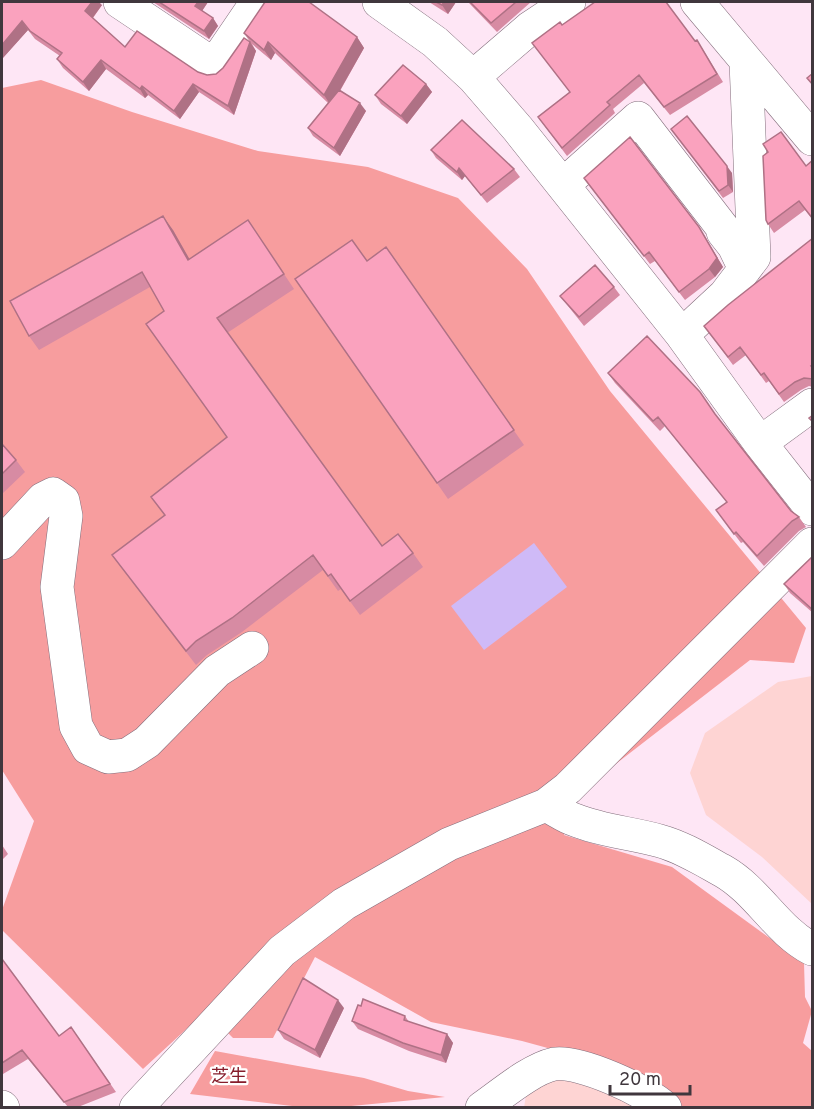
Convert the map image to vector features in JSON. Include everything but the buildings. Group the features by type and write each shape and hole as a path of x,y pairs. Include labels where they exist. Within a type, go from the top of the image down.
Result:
{"street":[{"path":"141,7 214,65 257,2"},
{"path":"379,2 435,42 473,76 682,335 760,443 813,509"},
{"path":"473,76 530,28 569,2"},
{"path":"697,2 813,139"},
{"path":"682,335 725,295 754,257 746,62"},
{"path":"563,185 638,118 722,227 745,269"},
{"path":"760,443 813,405"},
{"path":"2,543 43,499 53,494 63,501 66,516 57,587 76,726 88,748 108,757 127,755 147,742 218,671 252,648"},
{"path":"135,1107 282,951 344,904 449,844 546,805 568,788 813,544"},
{"path":"546,805 575,820 662,841 726,873 748,891 801,944 813,949"},
{"path":"482,1107 537,1071 555,1064 603,1075 635,1088 665,1107"}],"shaded area":[{"path":"534,543 567,587 484,650 451,606"},
{"path":"812,676 812,904 762,857 706,815 690,773 705,733 778,682"},
{"path":"550,1078 569,1078 640,1108 524,1108 526,1095"}],"green space":[{"path":"41,80 132,112 258,151 368,167 458,198 527,269 610,391 806,628 794,663 750,660 577,794 564,835 672,867 804,963 805,997 812,1011 803,1043 812,1051 812,1107 683,1107 660,1089 599,1062 522,1041 431,1022 315,957 273,1038 233,1038 206,1011 143,1069 2,930 2,910 34,821 2,770 2,88"},
{"name":"芝生","path":"215,1051 364,1078 408,1091 445,1097 309,1108 190,1094"}]}
